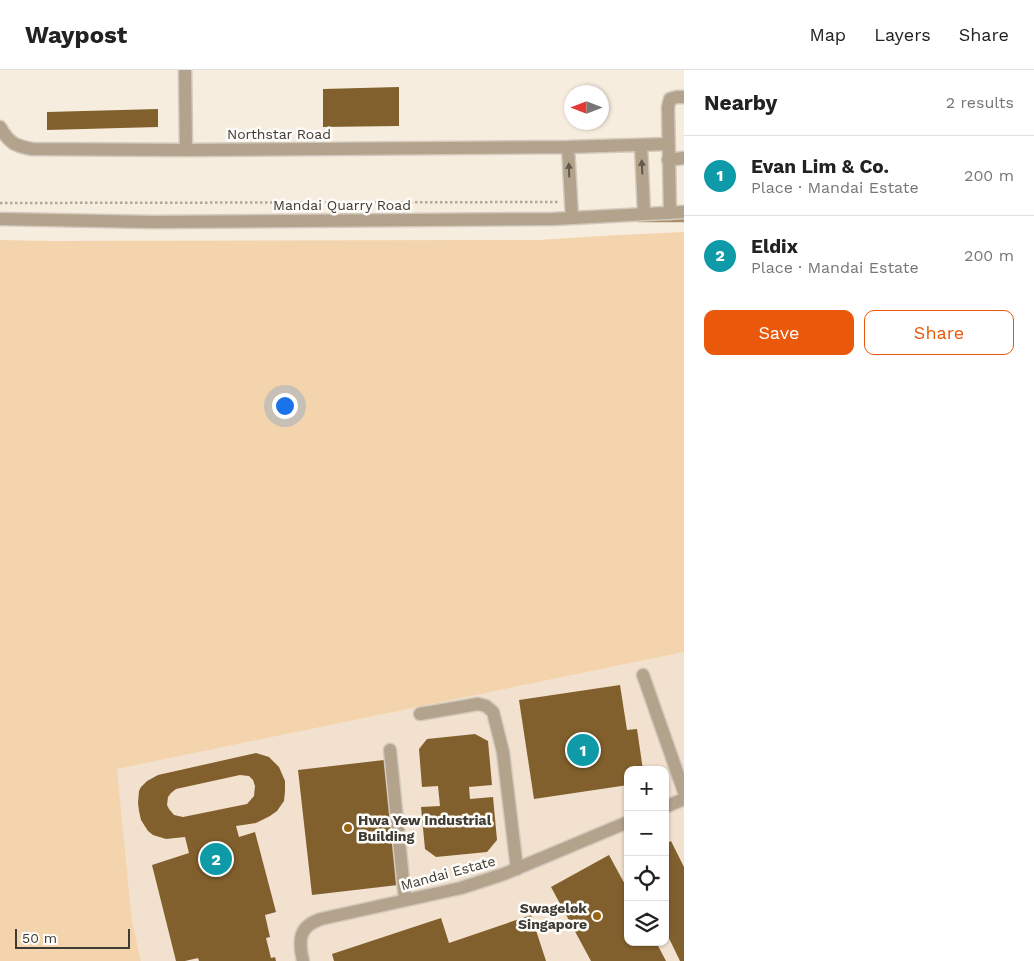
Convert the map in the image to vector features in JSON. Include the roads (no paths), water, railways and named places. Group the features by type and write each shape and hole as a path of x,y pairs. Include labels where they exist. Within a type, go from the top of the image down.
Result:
{"street":[{"path":"185,70 186,150"},
{"path":"670,213 668,107 670,99 684,97"},
{"name":"Northstar Road","path":"0,127 11,142 20,147 32,149 186,150 568,147 668,144"},
{"path":"640,145 644,214"},
{"path":"568,147 572,218"},
{"path":"668,160 684,158"},
{"name":"Mandai Quarry Road","path":"0,219 152,222 572,218 684,212"},
{"path":"643,675 684,792"},
{"path":"420,714 478,704 486,706 493,712 503,752 517,869"},
{"path":"390,750 404,900"},
{"path":"669,805 684,799"},
{"name":"Mandai Estate","path":"303,961 300,946 302,934 312,922 461,888 517,869 624,824"}],"waterway":[{"path":"638,220 684,220"}],"place":[{"name":"Evan Lim & Co.","path":"583,750"},
{"name":"Hwa Yew Industrial Building","path":"348,828"},
{"name":"Eldix","path":"216,859"},
{"name":"Swagelok Singapore","path":"597,916"}]}
